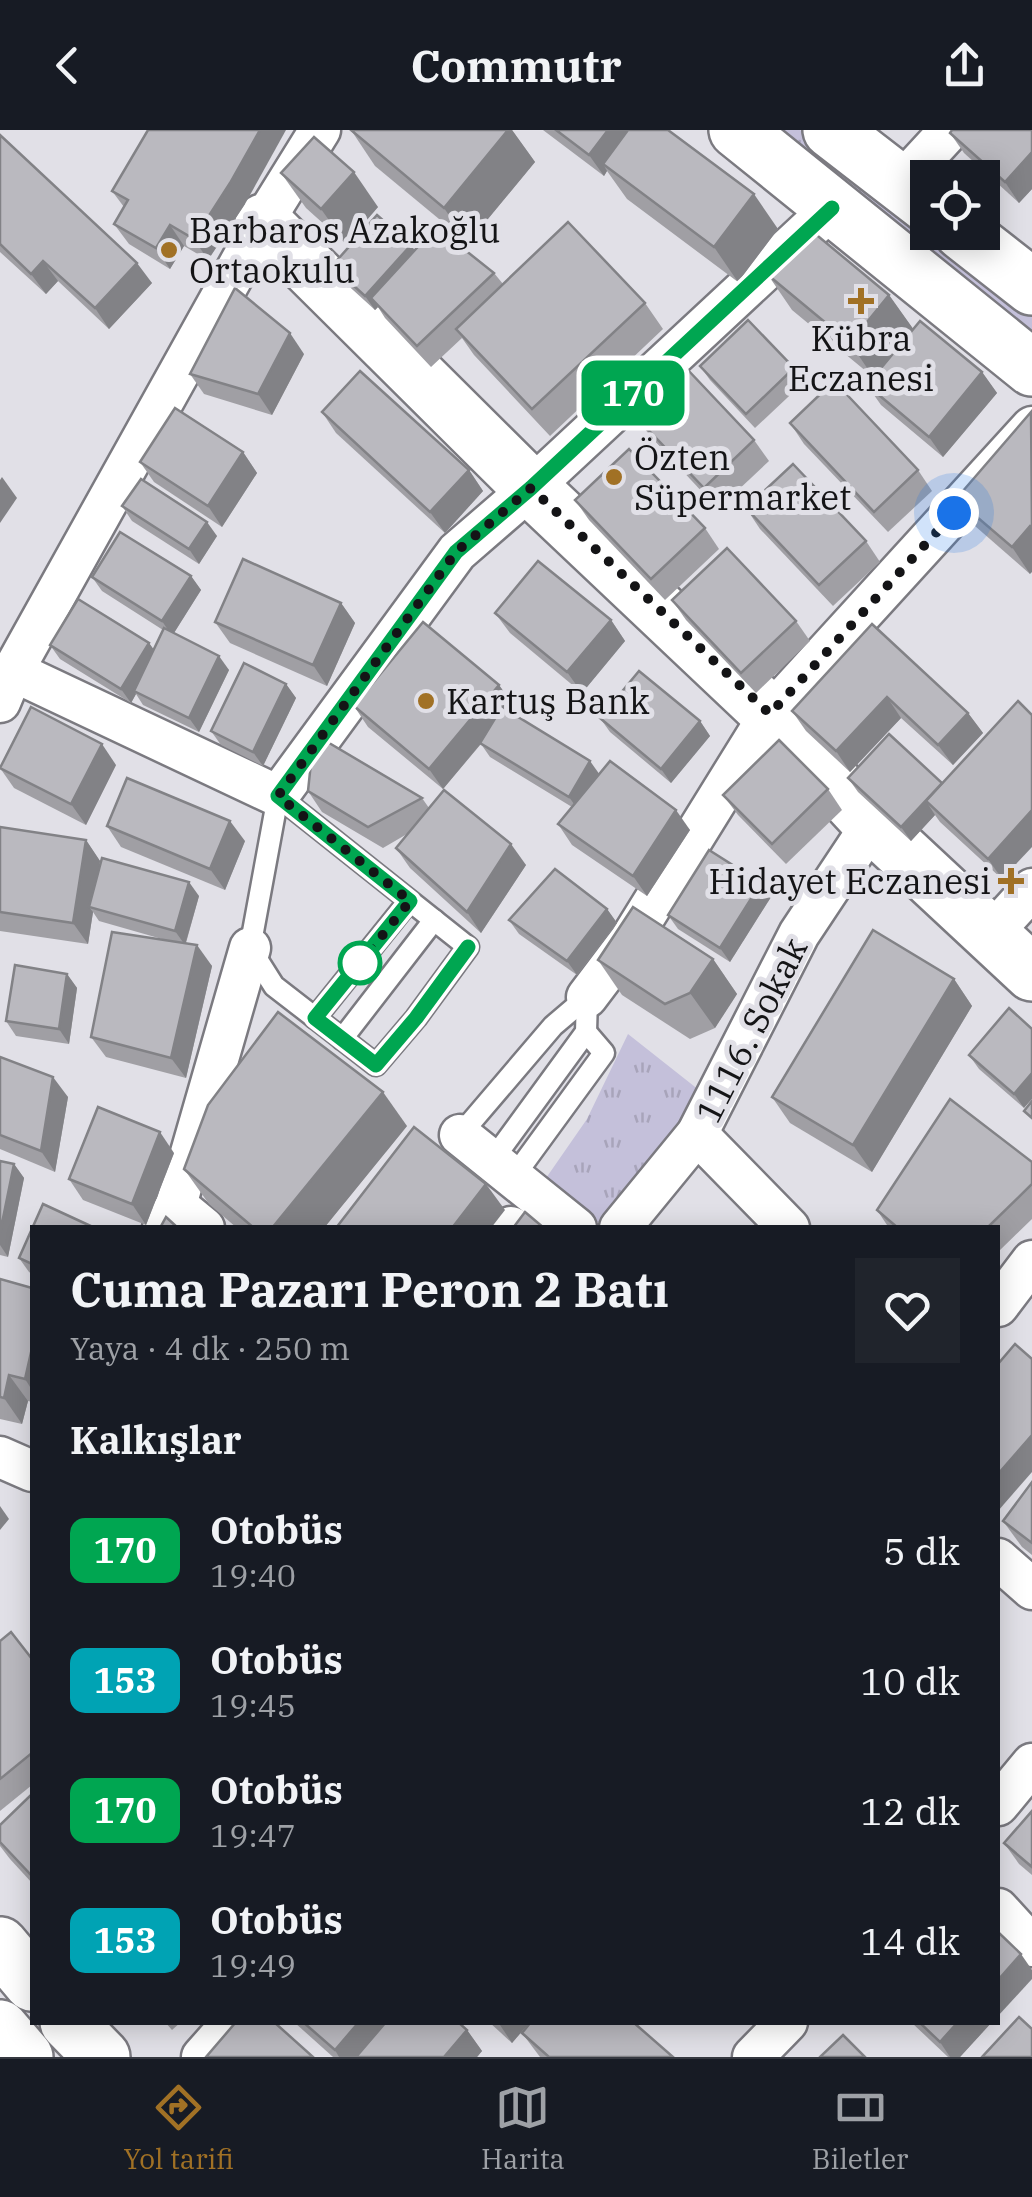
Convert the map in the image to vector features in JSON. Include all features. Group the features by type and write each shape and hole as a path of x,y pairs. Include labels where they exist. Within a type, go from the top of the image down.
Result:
{"street":[{"path":"320,130 263,222 7,687 278,796 456,552 531,488 832,208"},
{"path":"737,130 1032,368"},
{"path":"831,130 910,191"},
{"path":"933,160 950,130"},
{"path":"263,222 531,488 770,714 872,824 1032,973"},
{"path":"985,250 1032,287"},
{"path":"586,1014 770,714 1032,427"},
{"name":"1116. Sokak","path":"622,1225 697,1134 800,934 872,824"},
{"path":"992,933 1032,888"},
{"path":"181,1220 250,948"},
{"path":"697,1134 786,1225"},
{"path":"460,1136 572,1225"},
{"path":"1000,1303 1032,1261"},
{"path":"1000,1562 1032,1589"},
{"path":"1000,1803 1032,1764"},
{"path":"1000,1911 1032,1946"},
{"path":"0,1945 30,1980"},
{"path":"71,2025 102,2057"},
{"path":"202,2057 231,2025"},
{"path":"0,2028 25,2057"}],"lane":[{"path":"278,796 468,947 376,1065 274,986 250,948 278,796"},
{"path":"315,1018 410,901"},
{"path":"342,1039 434,920"},
{"path":"460,1136 553,1026 586,1014"},
{"path":"502,1170 586,1014"}],"green space":[{"path":"772,130 800,130 910,216 910,238"},
{"path":"925,250 953,250 1032,312 1032,334"},
{"path":"628,1034 704,1094 612,1218 595,1223 544,1181 587,1119"}],"building":[{"path":"148,130 260,130 194,239 170,225 156,248 114,224 128,200 112,191"},
{"path":"351,130 508,130 444,208"},
{"path":"556,130 608,130 589,155"},
{"path":"628,130 668,130 754,194 714,247 603,164"},
{"path":"1032,130 1032,152 1005,182 1000,178 1000,160 980,160 950,133"},
{"path":"0,135 137,263 95,308 43,261 31,274 0,244"},
{"path":"314,137 354,172 321,209 281,173"},
{"path":"377,215 411,245 365,296 332,266"},
{"path":"568,222 645,303 532,409 456,329"},
{"path":"436,227 494,273 417,346 371,298"},
{"path":"807,227 889,295 850,343 768,275"},
{"path":"235,288 290,333 258,394 190,374"},
{"path":"748,320 794,368 746,414 700,366"},
{"path":"920,321 982,372 929,437 867,385"},
{"path":"687,369 754,440 704,488 636,417"},
{"path":"360,371 469,470 430,512 322,412"},
{"path":"834,381 918,470 874,512 790,423"},
{"path":"175,408 243,452 208,506 140,462"},
{"path":"1031,412 1032,528 1012,547 956,499"},
{"path":"629,449 705,528 651,579 575,500"},
{"path":"793,464 866,541 819,585 746,508"},
{"path":"141,479 207,522 189,549 122,506"},
{"path":"120,532 191,576 162,621 92,577"},
{"path":"727,548 796,621 741,673 672,600"},
{"path":"243,559 341,603 313,665 215,622"},
{"path":"538,561 611,620 567,672 495,613"},
{"path":"78,599 149,643 121,689 50,645"},
{"path":"423,622 499,685 429,769 354,706"},
{"path":"872,624 968,713 938,745 887,697 836,751 792,711"},
{"path":"164,628 219,656 189,718 134,691"},
{"path":"244,663 286,684 253,752 211,731"},
{"path":"639,671 700,721 661,769 600,718"},
{"path":"1018,701 1032,715 1032,810 988,859 926,801"},
{"path":"31,707 102,744 71,804 0,768"},
{"path":"502,707 590,761 569,797 480,743"},
{"path":"314,734 422,798 368,827 308,791"},
{"path":"889,734 942,783 901,827 848,778"},
{"path":"779,740 828,789 772,844 723,795"},
{"path":"610,761 676,810 633,876 558,824"},
{"path":"127,778 230,821 210,869 107,826"},
{"path":"444,790 511,844 467,912 396,848"},
{"path":"0,827 86,840 73,923 0,912"},
{"path":"709,850 761,883 720,948 668,915"},
{"path":"102,858 189,882 175,931 89,907"},
{"path":"555,869 607,909 567,961 509,920"},
{"path":"633,907 713,959 690,993 665,1004 598,960"},
{"path":"873,930 954,979 853,1145 772,1097"},
{"path":"112,932 197,945 171,1058 91,1037"},
{"path":"15,965 67,974 59,1029 6,1021"},
{"path":"1009,1008 1032,1029 1032,1073 1014,1094 969,1055"},
{"path":"278,1012 383,1092 274,1225 250,1225 184,1169 208,1105"},
{"path":"0,1057 53,1077 41,1151 0,1135"},
{"path":"950,1099 1032,1162 1032,1184 990,1225 894,1225 877,1210"},
{"path":"1032,1101 1032,1118 1024,1111"},
{"path":"98,1107 160,1132 132,1204 69,1179"},
{"path":"414,1127 486,1184 454,1225 338,1225"},
{"path":"0,1161 14,1164 0,1233"},
{"path":"43,1204 88,1225 33,1225"},
{"path":"525,1212 540,1225 515,1225"},
{"path":"30,1233 30,1263 19,1258"},
{"path":"0,1279 30,1287 30,1357 25,1379 9,1375 4,1398 0,1397"},
{"path":"1015,1344 1032,1359 1032,1435 1000,1472 1000,1362"},
{"path":"1032,1482 1032,1543 1003,1521"},
{"path":"11,1632 30,1656 30,1755 0,1779 0,1641"},
{"path":"30,1796 30,1874 0,1842 0,1825"},
{"path":"1032,1811 1032,1867 1004,1843"},
{"path":"1000,1934 1021,1954 1000,1978"},
{"path":"1019,2017 1032,2029 1032,2057 982,2057"},
{"path":"233,2025 277,2025 313,2057 206,2057"},
{"path":"306,2025 356,2025 335,2050"},
{"path":"383,2025 461,2025 467,2030 444,2057 356,2057"},
{"path":"529,2025 636,2025 673,2057 549,2057 522,2033"},
{"path":"922,2025 955,2025 940,2042"},
{"path":"843,2035 865,2057 820,2057"}],"bus line":[{"name":"170","path":"468,947 376,1065 315,1018 410,901 278,796 456,552 531,488 832,208"}],"place":[{"name":"Barbaros Azakoğlu Ortaokulu","path":"169,250"},
{"name":"Kübra Eczanesi","path":"861,301"},
{"name":"Özten Süpermarket","path":"614,477"},
{"name":"Kartuş Bank","path":"426,701"},
{"name":"Hidayet Eczanesi","path":"1011,881"}],"route":[{"path":"360,963 410,901 278,796 456,552 531,488 770,714 954,513"}]}
